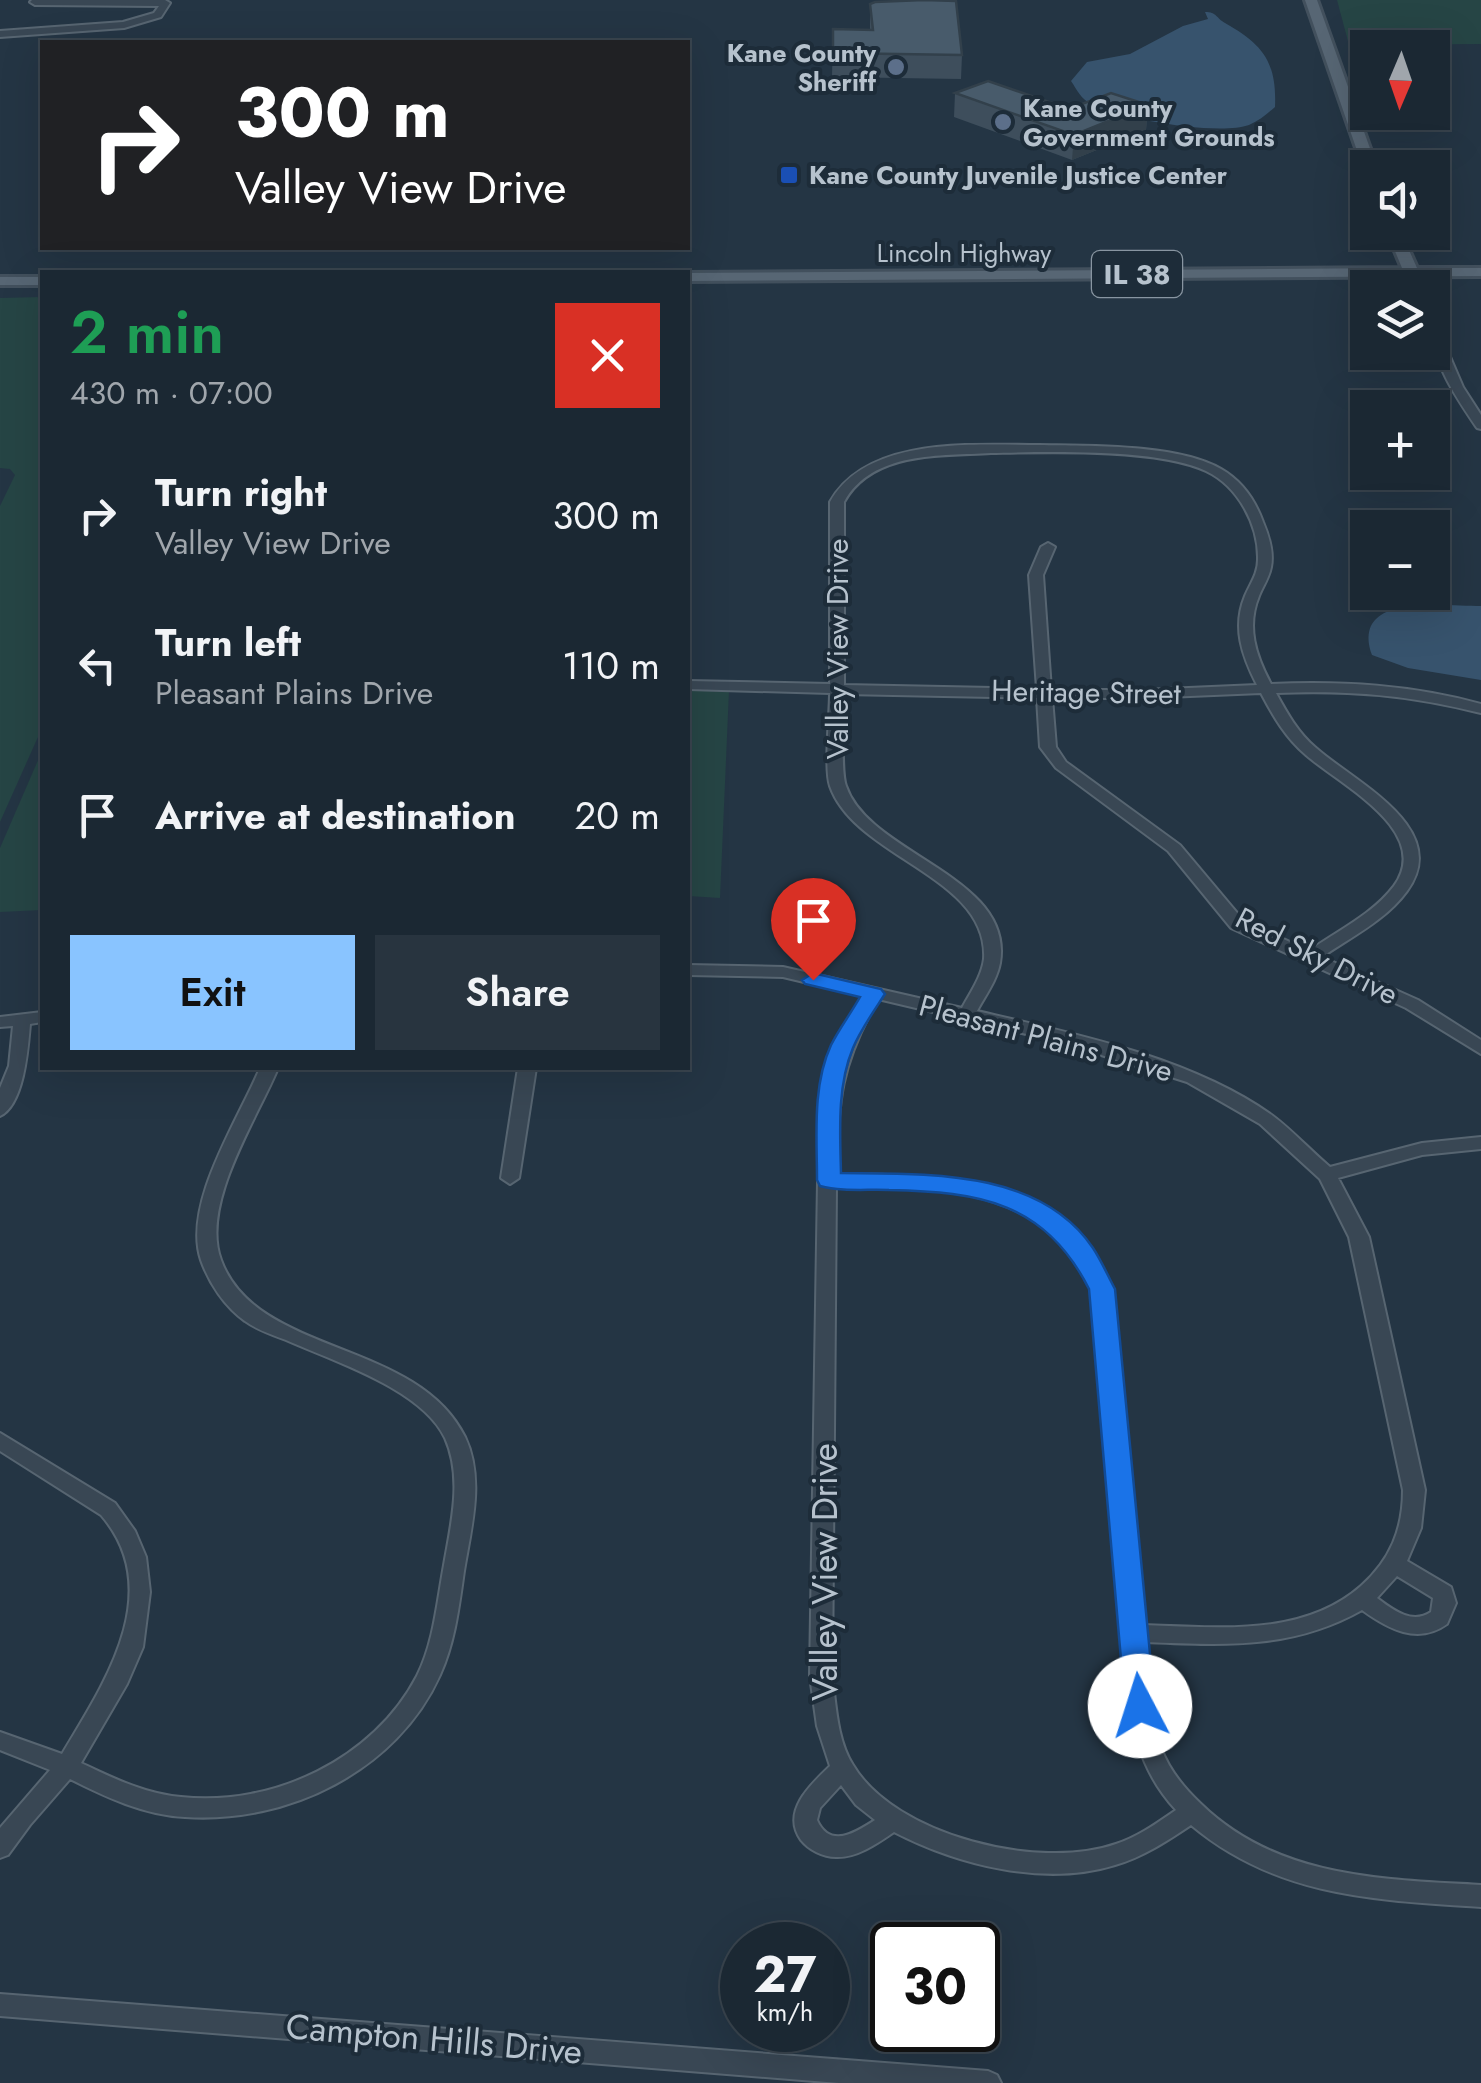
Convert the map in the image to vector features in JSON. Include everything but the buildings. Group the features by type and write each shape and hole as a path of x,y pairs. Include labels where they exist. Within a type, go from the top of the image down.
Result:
{"main road":[{"path":"1311,0 1364,150"},
{"name":"Lincoln Highway","path":"1450,276 1481,272"},
{"name":"Lincoln Highway","path":"690,277 1350,280"},
{"path":"0,282 40,281"}],"street":[{"path":"0,34 15,33 134,24 158,15 165,3 35,1 15,33"},
{"path":"1450,369 1481,425"},
{"name":"Valley View Drive","path":"966,1016 990,969 990,931 967,899 872,828 842,799 836,774 837,502 846,486 880,464 922,453 1133,452 1180,459 1218,472 1249,500 1265,548 1265,564 1246,616 1246,640 1255,668 1294,734 1310,752 1384,808 1400,825 1412,851 1410,872 1400,892 1312,956"},
{"name":"Red Sky Drive","path":"1048,547 1036,575 1048,747 1061,766 1174,848 1238,924 1412,1004 1481,1048"},
{"name":"Heritage Street","path":"690,684 1141,694 1386,688 1481,709"},
{"name":"Pleasant Plains Drive","path":"690,970 782,972 1064,1037 1193,1078 1266,1120 1328,1175 1359,1237 1414,1490 1413,1518 1396,1565 1364,1600 1322,1621 1263,1634 1134,1633"},
{"name":"Valley View Drive","path":"874,994 842,1045 834,1068 828,1120 821,1676 826,1724 843,1769 895,1820 947,1845 997,1860 1046,1864 1105,1858 1154,1837 1191,1812"},
{"path":"0,1022 40,1017"},
{"path":"0,1110 18,1066 22,1020"},
{"path":"0,1741 31,1749 128,1798 211,1808 288,1794 334,1774 376,1746 419,1697 438,1652 467,1484 462,1456 450,1428 411,1390 250,1316 228,1297 209,1264 205,1239 212,1199 268,1070"},
{"path":"510,1178 527,1070"},
{"path":"1328,1175 1424,1148 1481,1143"},
{"path":"829,1180 946,1183 990,1192 1040,1215 1082,1251 1102,1289 1140,1706 1150,1751 1191,1812 1234,1842 1310,1877 1353,1885 1481,1896"},
{"path":"0,1441 108,1508 122,1522 135,1548 139,1614 132,1656 112,1696 65,1768 0,1848"},
{"path":"1364,1600 1411,1626 1433,1624 1441,1618 1445,1610 1443,1593 1396,1565"},
{"path":"843,1769 815,1794 805,1822 809,1834 832,1847 846,1846 895,1820"},
{"name":"Campton Hills Drive","path":"0,2005 988,2083"}],"green space":[{"path":"1337,0 1481,0 1481,44 1450,44 1450,30 1350,30 1349,45"},
{"path":"40,297 40,732 0,822 0,506 15,475 10,469 0,468 0,298"},
{"path":"690,690 729,691 720,898 690,896"},
{"path":"40,756 40,910 0,912 0,848"}],"water":[{"path":"1205,12 1214,14 1249,39 1270,66 1275,107 1253,123 1235,128 1193,127 1124,115 1088,102 1071,81 1087,62 1130,54 1183,26 1208,19"},
{"path":"1450,605 1481,606 1481,680 1408,668 1372,655 1369,635 1374,621 1387,612 1450,610"}],"place":[{"name":"Kane County Sheriff","path":"896,67"},
{"name":"Kane County Government Grounds","path":"1003,122"},
{"name":"Kane County Juvenile Justice Center","path":"789,175"}],"route":[{"path":"813,980 874,994 842,1045 834,1068 828,1120 829,1180 946,1183 990,1192 1024,1205 1056,1225 1082,1251 1102,1289 1140,1706"}]}
